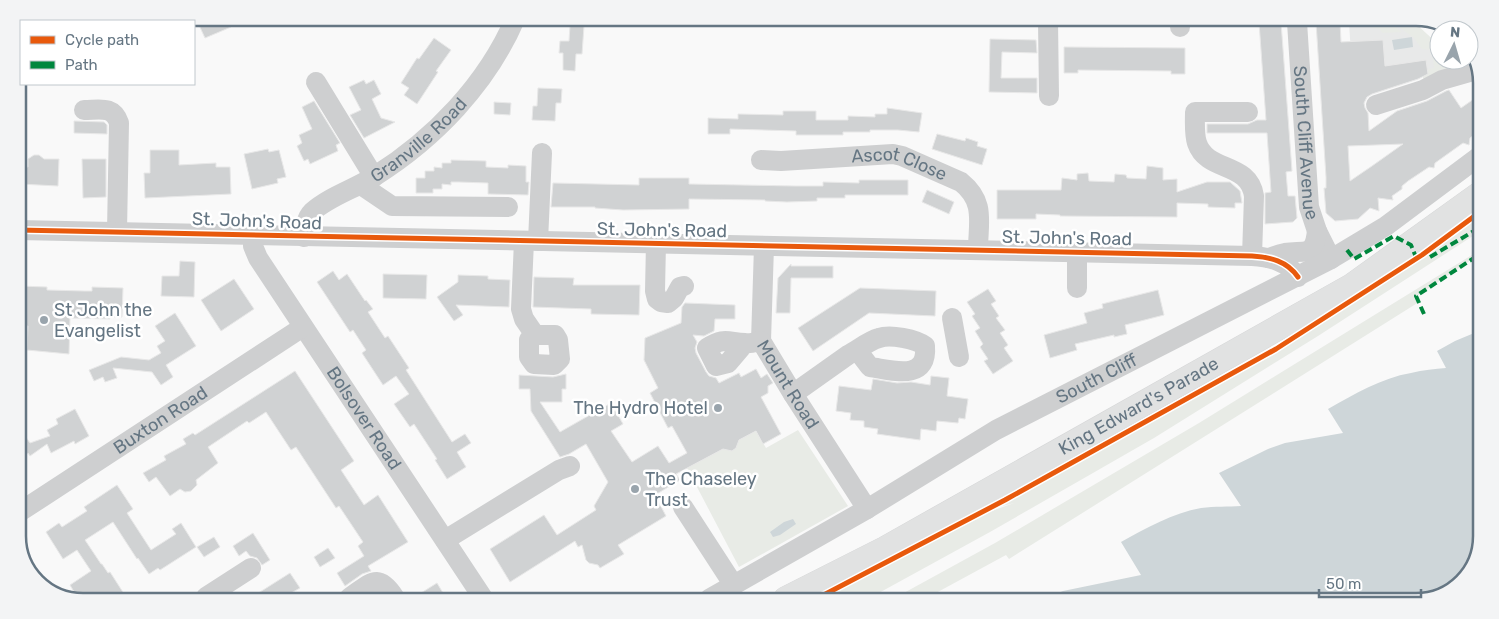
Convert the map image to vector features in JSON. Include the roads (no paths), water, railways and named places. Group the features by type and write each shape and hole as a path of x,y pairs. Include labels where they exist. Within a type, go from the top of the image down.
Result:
{"main road":[{"name":"King Edward's Parade","path":"798,593 885,549 1352,286 1473,199"}],"street":[{"name":"Granville Road","path":"304,237 305,225 310,214 322,205 368,181 412,152 441,126 470,93 499,51 512,26"},
{"path":"1048,26 1049,96"},
{"name":"South Cliff Avenue","path":"1298,26 1309,207 1317,232 1332,259"},
{"path":"1376,105 1423,90 1442,80 1472,70"},
{"path":"316,82 368,181 392,206 508,207"},
{"path":"84,110 107,110 116,116 119,123 117,231"},
{"path":"1248,112 1195,112 1196,133 1197,142 1203,153 1215,162 1246,177 1253,187 1260,257"},
{"path":"535,335 524,319 521,309 542,153"},
{"name":"Ascot Close","path":"761,160 781,161 875,154 902,156 961,182 970,189 976,198 979,209 978,250"},
{"name":"South Cliff","path":"719,593 867,509 996,430 1332,259 1386,226 1473,161"},
{"name":"St. John's Road","path":"26,230 1260,257 1306,252 1313,248 1317,232"},
{"name":"Bolsover Road","path":"253,235 253,246 258,258 480,593"},
{"path":"656,243 655,291 657,299 668,303 674,298 680,287 684,286"},
{"name":"Mount Road","path":"764,246 753,342 793,394 867,509"},
{"path":"1077,252 1077,288"},
{"name":"St. John's Road","path":"1260,257 1282,262 1293,269 1298,277"},
{"path":"952,318 959,357"},
{"name":"Buxton Road","path":"26,508 303,327"},
{"path":"793,394 858,350 878,338 911,339 925,346 926,352 922,363 917,369 904,372 870,368 858,350"},
{"path":"925,346 956,338"},
{"path":"445,540 560,470 570,466"},
{"path":"683,507 734,584"},
{"path":"212,593 251,568"},
{"path":"356,593 370,584 379,581 386,584 392,593"}],"place":[{"name":"St John the Evangelist","path":"44,320"},
{"name":"The Hydro Hotel","path":"718,408"},
{"name":"The Chaseley Trust","path":"635,489"}]}
